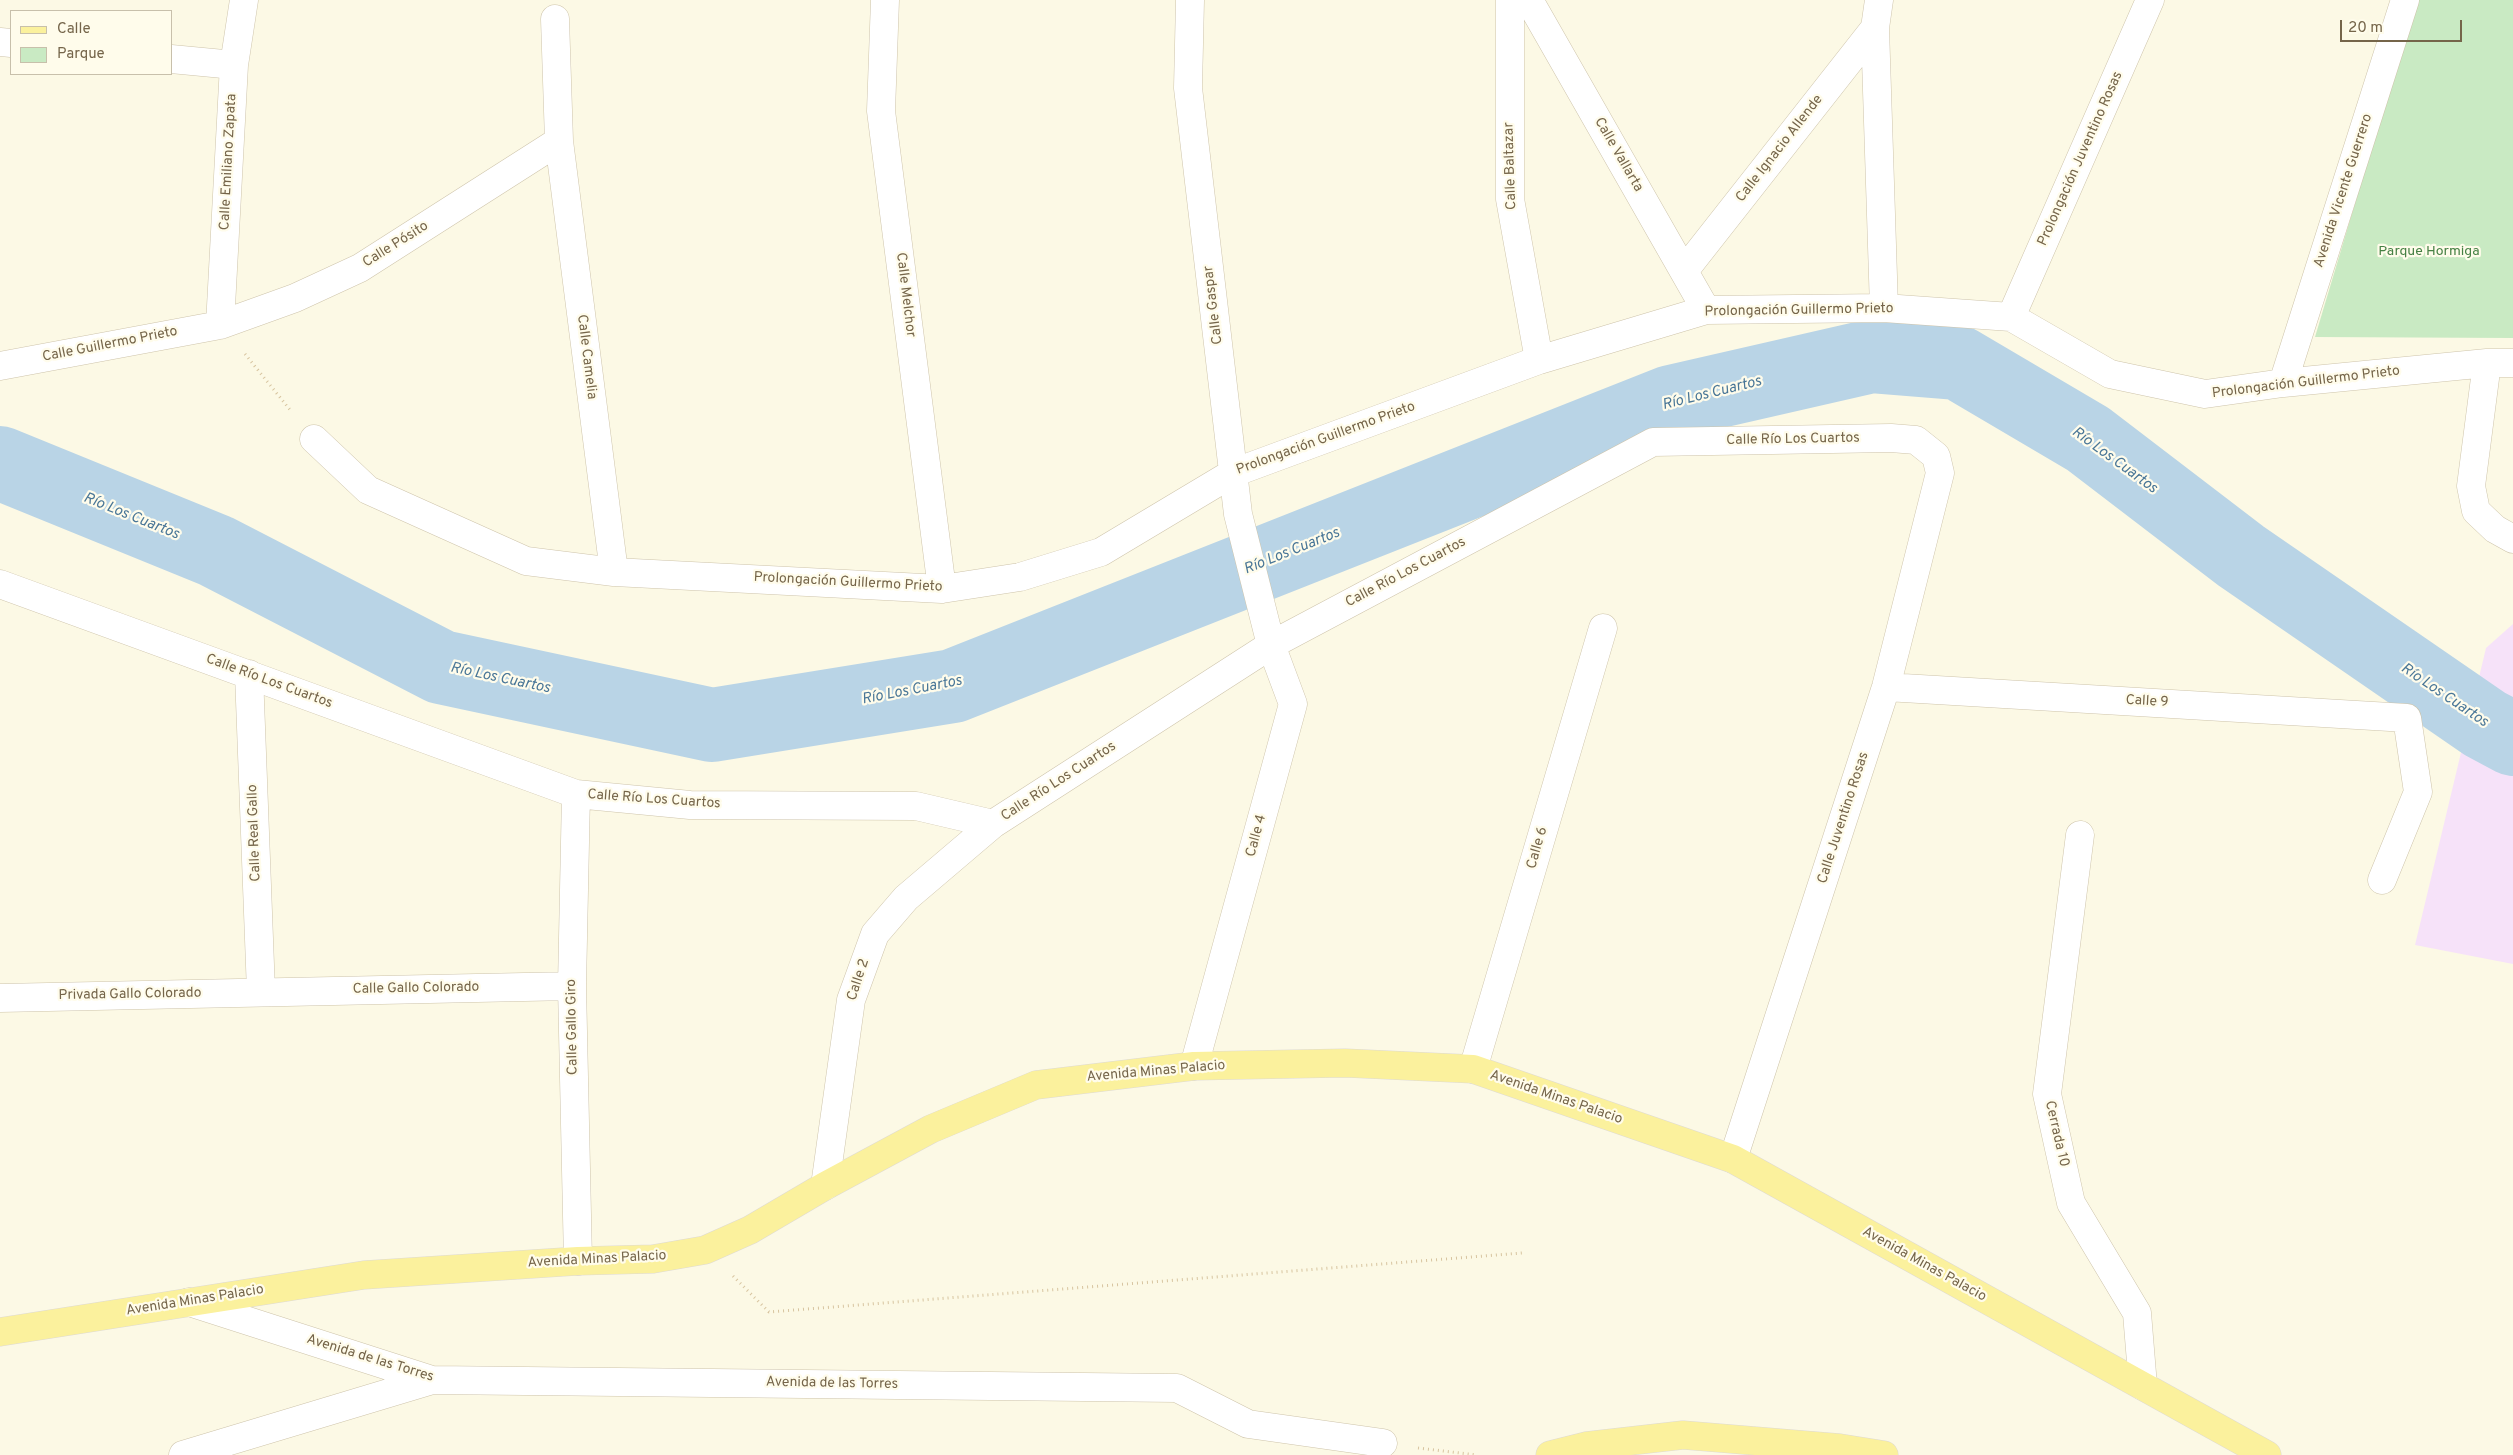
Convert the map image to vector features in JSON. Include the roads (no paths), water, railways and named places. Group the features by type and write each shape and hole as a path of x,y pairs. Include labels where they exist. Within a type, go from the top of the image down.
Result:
{"main road":[{"name":"Avenida Minas Palacio","path":"0,1332 364,1275 578,1261 653,1259 706,1250 750,1230 825,1186 931,1129 1036,1085 1194,1066 1345,1063 1473,1069 1733,1160 2267,1455"},
{"path":"1550,1455 1586,1446 1683,1435 1840,1448 1884,1455"}],"street":[{"name":"Calle Emiliano Zapata","path":"220,325 234,65 244,0"},
{"name":"Calle Melchor","path":"885,0 881,111 942,589"},
{"name":"Calle Gaspar","path":"1190,0 1188,88 1233,473 1238,514 1262,607"},
{"name":"Calle Baltazar","path":"1510,0 1510,199 1539,360"},
{"name":"Calle Vallarta","path":"1529,0 1706,310"},
{"path":"1879,0 1875,28 1884,308"},
{"name":"Prolongación Juventino Rosas","path":"2012,317 2150,0"},
{"name":"Avenida Vicente Guerrero","path":"2283,383 2405,0"},
{"name":"Calle Camelia","path":"556,19 559,141 614,572"},
{"name":"Calle Ignacio Allende","path":"1684,271 1875,28"},
{"path":"172,59 234,65"},
{"name":"Calle Pósito","path":"220,325 295,298 360,268 559,141"},
{"name":"Prolongación Guillermo Prieto","path":"314,439 368,490 526,561 614,572 942,589 1020,577 1101,552 1233,473 1539,360 1706,310 1884,308 2012,317 2110,374 2205,394 2283,383 2500,363"},
{"name":"Calle Guillermo Prieto","path":"0,366 220,325"},
{"path":"2500,363 2471,486 2476,511 2495,530 2513,539"},
{"name":"Calle Río Los Cuartos","path":"0,584 576,794 690,805 916,806 993,824 1271,645 1653,442 1891,438 1916,440 1936,456 1940,473"},
{"name":"Calle Juventino Rosas","path":"1733,1160 1886,687 1940,473"},
{"name":"Calle 4","path":"1194,1066 1293,704 1271,645 1262,607"},
{"name":"Calle 6","path":"1473,1069 1603,628"},
{"name":"Calle Real Gallo","path":"249,674 261,992"},
{"name":"Calle 9","path":"1886,687 2407,718 2418,792 2382,880"},
{"name":"Calle Gallo Giro","path":"576,794 572,986 578,1261"},
{"name":"Calle 2","path":"825,1186 851,1000 875,934 906,898 993,824"},
{"name":"Cerrada 10","path":"2080,835 2047,1094 2071,1203 2137,1313 2144,1386"},
{"name":"Calle Gallo Colorado","path":"261,992 572,986"},
{"name":"Privada Gallo Colorado","path":"0,998 261,992"},
{"name":"Avenida de las Torres","path":"189,1302 432,1380 1177,1388 1248,1424 1383,1443"},
{"path":"184,1455 432,1380"}],"waterway":[{"name":"Río Los Cuartos","path":"0,463 216,551 441,667 712,725 953,686 1671,402 1872,356 1959,363 2088,439 2241,556 2485,724 2513,739"}],"park label":[{"name":"Parque Hormiga","path":"2429,252"}]}
